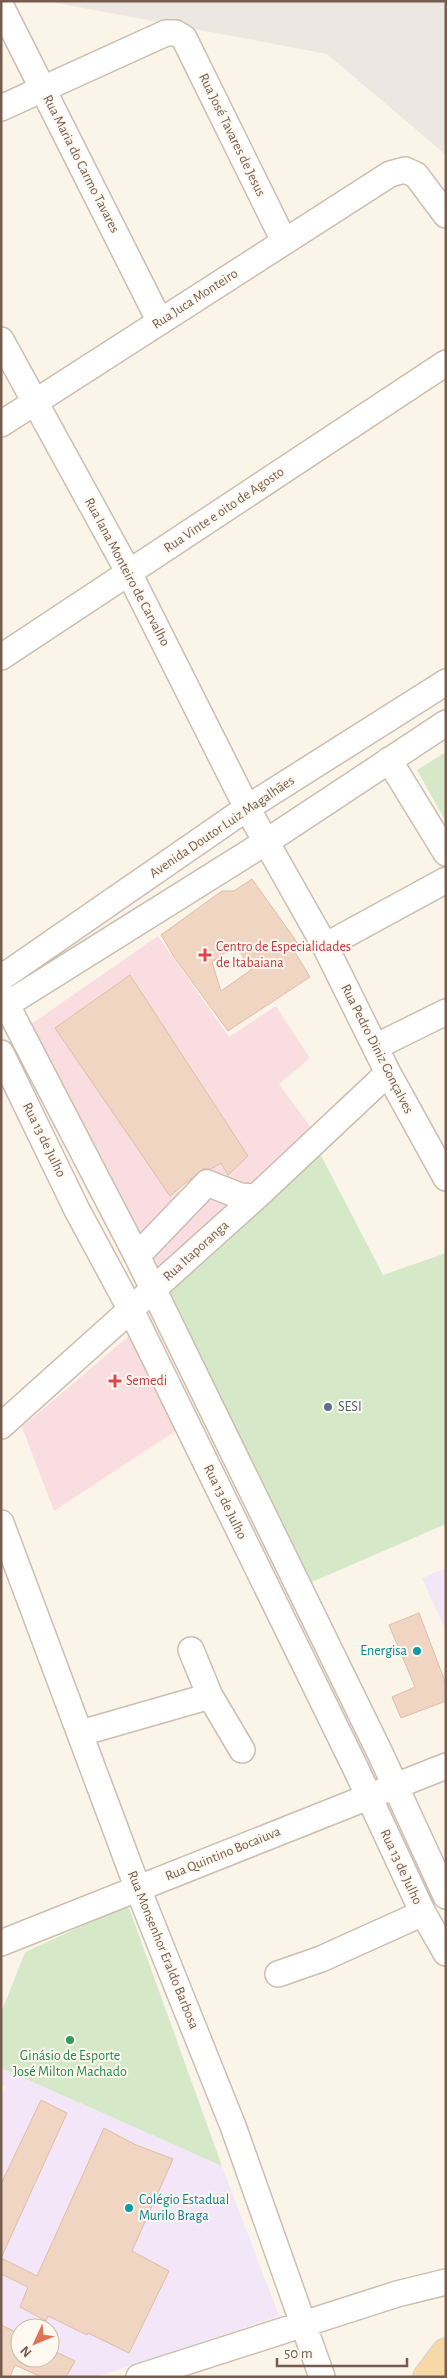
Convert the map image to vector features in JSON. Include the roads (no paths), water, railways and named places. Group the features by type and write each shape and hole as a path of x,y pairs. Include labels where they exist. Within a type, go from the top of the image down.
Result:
{"main road":[{"path":"427,2377 446,2352"}],"street":[{"name":"Rua Maria do Carmo Tavares","path":"1,6 160,322"},
{"name":"Rua José Tavares de Jesus","path":"43,88 166,34 176,33 184,38 284,241"},
{"path":"1,108 43,88"},
{"name":"Rua Juca Monteiro","path":"1,424 390,174 405,170 416,175 446,215"},
{"name":"Rua Iana Monteiro de Carvalho","path":"1,340 129,573 247,808 266,842"},
{"name":"Rua Vinte e oito de Agosto","path":"1,657 446,363"},
{"name":"Avenida Doutor Luiz Magalhães","path":"1,978 247,808 446,682"},
{"path":"3,1002 266,842 446,723"},
{"path":"389,760 446,853"},
{"name":"Rua Pedro Diniz Gonçalves","path":"266,842 325,946 388,1073 446,1178"},
{"path":"325,946 446,880"},
{"name":"Rua 13 de Julho","path":"3,1002 137,1256 395,1785 446,1896"},
{"path":"375,1047 446,1012"},
{"name":"Rua 13 de Julho","path":"1,1053 77,1210 131,1310 368,1796 423,1914 446,1953"},
{"name":"Rua Itaporanga","path":"1,1426 256,1197 388,1073"},
{"path":"137,1256 207,1183 240,1196 256,1197"},
{"name":"Rua Monsenhor Eraldo Barbosa","path":"1,1523 138,1889 233,2126 322,2377"},
{"path":"191,1650 210,1696 242,1750"},
{"path":"81,1733 210,1696"},
{"name":"Rua Quintino Bocaiuva","path":"1,1943 446,1766"},
{"path":"278,1974 321,1959 423,1914"},
{"path":"139,2377 397,2294 446,2282"}],"place":[{"name":"Centro de Especialidades de Itabaiana","path":"205,955"},
{"name":"Semedi","path":"115,1381"},
{"name":"SESI","path":"328,1407"},
{"name":"Energisa","path":"417,1651"},
{"name":"Ginásio de Esporte José Milton Machado","path":"70,2040"},
{"name":"Colégio Estadual Murilo Braga","path":"129,2208"}]}
